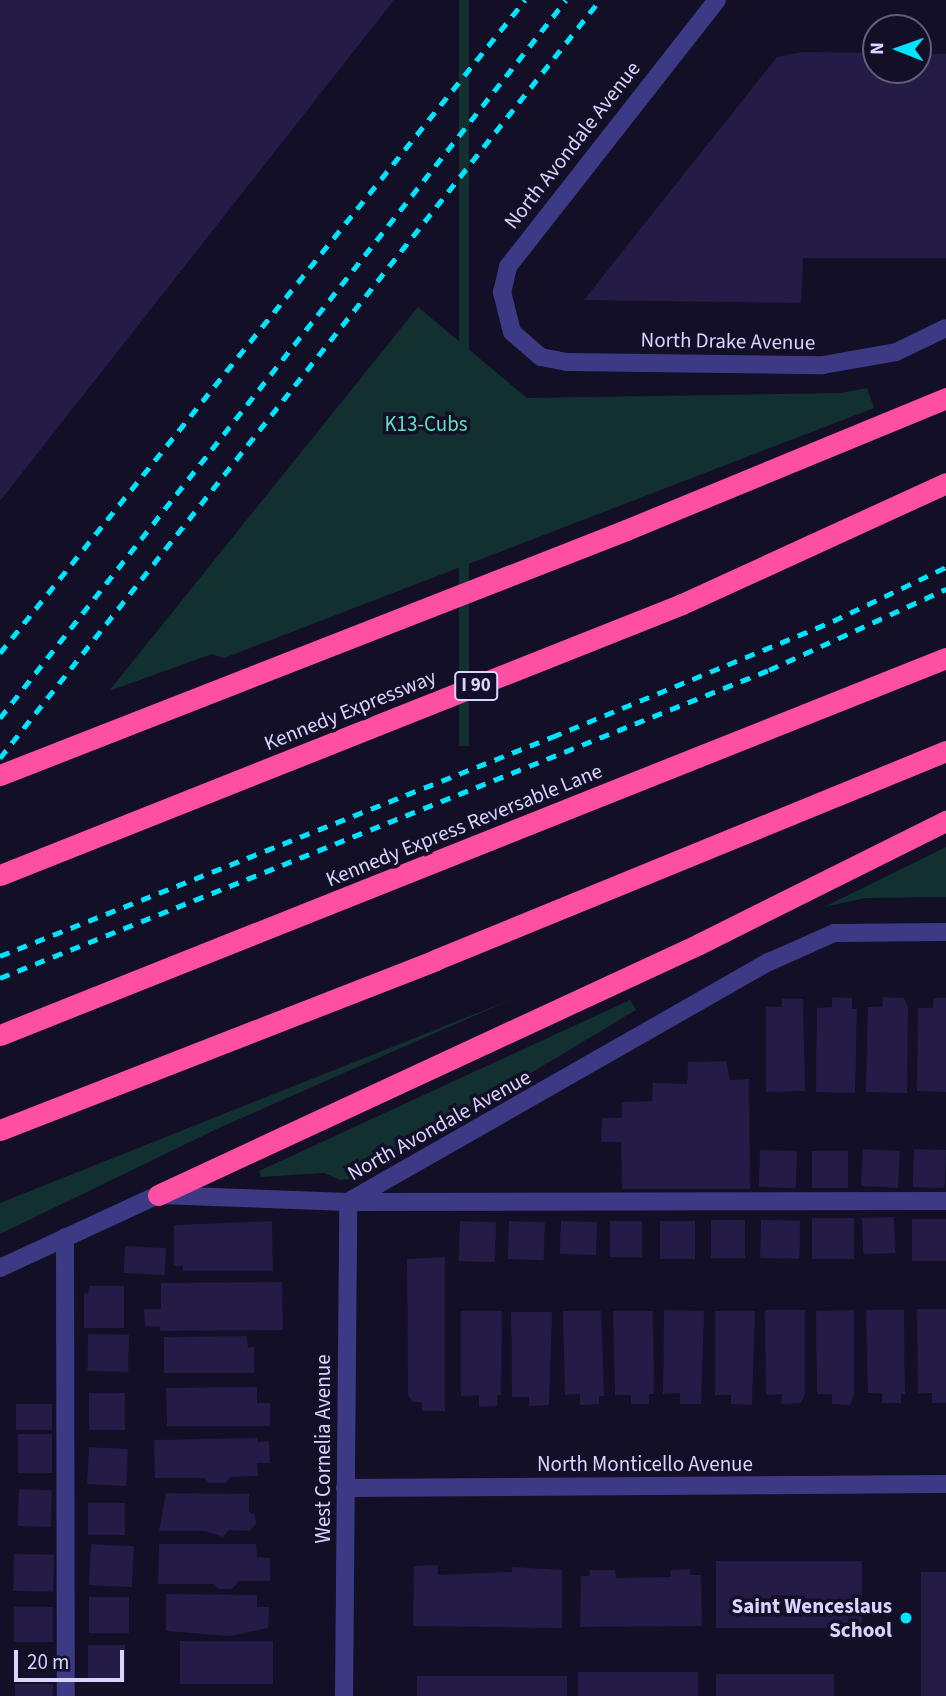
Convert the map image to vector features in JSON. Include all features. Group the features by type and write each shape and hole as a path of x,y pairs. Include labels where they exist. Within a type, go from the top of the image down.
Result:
{"highway":[{"path":"0,775 612,535 946,398"},
{"name":"Kennedy Expressway","path":"0,875 682,604 946,483"},
{"name":"Kennedy Express Reversable Lane","path":"0,1035 946,658"},
{"path":"0,1130 435,960 946,751"},
{"path":"158,1195 699,944 946,821"}],"street":[{"name":"North Avondale Avenue","path":"512,332 502,292 508,267 717,0"},
{"name":"North Drake Avenue","path":"512,332 541,357 567,362 823,365 896,352 946,328"},
{"name":"North Avondale Avenue","path":"0,1268 158,1195 348,1202 769,962 835,933 946,933"},
{"path":"348,1202 946,1201"},
{"name":"West Cornelia Avenue","path":"344,1696 348,1202"},
{"path":"65,1237 66,1696"},
{"name":"North Monticello Avenue","path":"345,1488 946,1484"}],"green space":[{"path":"459,0 469,0 469,746 459,746"},
{"name":"K13-Cubs","path":"418,307 527,398 840,393 867,388 874,408 224,658 212,654 109,691"},
{"path":"946,847 946,897 866,898 824,907"},
{"path":"515,998 221,1127 0,1234 0,1203"},
{"path":"630,1000 636,1010 354,1179 340,1180 324,1173 261,1177 259,1171"}],"building":[{"path":"0,0 394,0 0,501"},
{"path":"803,52 862,53 862,84 932,84 932,54 946,54 946,258 803,258 801,303 584,300 777,57"},
{"path":"832,997 852,998 852,1009 857,1009 855,1093 816,1092 817,1008 832,1007"},
{"path":"883,997 904,998 908,1008 907,1093 866,1092 868,1007 882,1007"},
{"path":"934,998 946,998 946,1092 917,1091 918,1008 933,1008"},
{"path":"782,999 803,999 805,1091 766,1092 766,1007 782,1007"},
{"path":"726,1061 730,1080 749,1079 750,1189 622,1189 621,1142 601,1142 602,1118 622,1118 622,1102 652,1101 653,1083 687,1084 688,1062"},
{"path":"863,1149 900,1151 898,1188 861,1186"},
{"path":"914,1149 946,1150 945,1188 913,1187"},
{"path":"760,1150 797,1151 796,1188 759,1187"},
{"path":"812,1151 848,1151 848,1188 812,1188"},
{"path":"894,1217 895,1253 863,1254 862,1218"},
{"path":"812,1218 854,1218 854,1259 812,1259"},
{"path":"912,1219 946,1219 946,1261 912,1261"},
{"path":"711,1220 745,1220 745,1258 711,1258"},
{"path":"761,1220 800,1221 799,1259 760,1258"},
{"path":"272,1221 273,1271 183,1271 183,1266 174,1266 174,1225"},
{"path":"460,1221 496,1222 495,1262 459,1261"},
{"path":"509,1221 545,1222 544,1260 508,1259"},
{"path":"561,1221 597,1222 596,1255 560,1254"},
{"path":"610,1221 642,1221 642,1257 610,1257"},
{"path":"660,1221 695,1221 695,1259 660,1259"},
{"path":"125,1246 166,1248 165,1275 124,1273"},
{"path":"445,1257 445,1411 422,1411 422,1402 413,1402 408,1395 407,1259"},
{"path":"282,1282 283,1330 160,1331 160,1327 145,1326 144,1309 161,1309 161,1283"},
{"path":"89,1286 124,1286 124,1328 84,1328 84,1293 88,1294"},
{"path":"917,1309 946,1309 946,1403 932,1403 932,1393 918,1393"},
{"path":"664,1310 704,1311 701,1404 680,1404 680,1393 663,1394"},
{"path":"765,1310 805,1310 805,1394 801,1403 781,1404 782,1394 766,1395"},
{"path":"854,1310 854,1395 850,1405 832,1404 832,1394 817,1394 816,1311"},
{"path":"866,1310 904,1310 905,1394 901,1394 901,1403 882,1403 882,1393 868,1393"},
{"path":"461,1311 502,1311 501,1395 497,1395 497,1406 479,1407 479,1395 461,1396"},
{"path":"563,1311 601,1311 604,1396 599,1396 599,1404 580,1405 580,1394 565,1395"},
{"path":"613,1311 653,1311 654,1394 649,1394 649,1404 631,1404 631,1395 615,1395"},
{"path":"715,1311 755,1311 752,1405 731,1404 731,1395 715,1395"},
{"path":"511,1312 552,1312 549,1405 529,1406 529,1397 512,1397"},
{"path":"88,1334 129,1335 128,1372 87,1371"},
{"path":"247,1336 248,1348 254,1347 254,1373 164,1373 164,1337"},
{"path":"257,1387 257,1403 270,1403 270,1426 167,1426 166,1388"},
{"path":"89,1393 125,1393 125,1430 89,1430"},
{"path":"16,1404 52,1404 52,1430 16,1430"},
{"path":"18,1434 52,1434 52,1473 18,1473"},
{"path":"257,1438 257,1442 269,1441 270,1463 257,1463 258,1476 231,1477 225,1483 209,1483 204,1478 155,1478 154,1440"},
{"path":"89,1447 128,1449 126,1486 87,1484"},
{"path":"19,1489 52,1490 51,1527 18,1526"},
{"path":"166,1493 249,1494 249,1512 255,1515 256,1524 249,1531 229,1530 223,1537 205,1531 159,1531"},
{"path":"88,1503 125,1503 125,1535 88,1535"},
{"path":"91,1544 134,1546 132,1587 89,1585"},
{"path":"159,1544 256,1544 257,1557 270,1558 270,1581 239,1581 232,1589 219,1589 214,1584 158,1584"},
{"path":"14,1554 54,1555 53,1592 13,1591"},
{"path":"716,1561 862,1561 862,1628 716,1628"},
{"path":"438,1565 438,1575 512,1572 512,1567 562,1570 562,1628 413,1626 414,1566"},
{"path":"690,1569 690,1575 701,1575 702,1626 580,1627 581,1576 589,1576 590,1570 615,1570 616,1578 671,1577 670,1570"},
{"path":"921,1572 946,1572 946,1696 921,1696"},
{"path":"166,1594 257,1595 257,1607 269,1607 268,1628 230,1636 166,1631"},
{"path":"89,1597 129,1597 129,1633 89,1633"},
{"path":"14,1607 53,1607 53,1642 14,1642"},
{"path":"180,1641 273,1641 273,1684 180,1684"},
{"path":"88,1645 125,1645 125,1682 88,1682"},
{"path":"578,1672 698,1672 698,1696 578,1696"},
{"path":"716,1674 834,1674 834,1696 716,1696"},
{"path":"417,1676 567,1676 567,1696 417,1696"},
{"path":"15,1684 53,1684 53,1696 15,1696"}],"railway":[{"path":"0,653 525,0"},
{"path":"0,718 566,0"},
{"path":"0,758 600,0"},
{"path":"0,956 552,737 833,621 946,567"},
{"path":"0,978 769,670 946,589"}],"place":[{"name":"Saint Wenceslaus School","path":"906,1618"}]}
